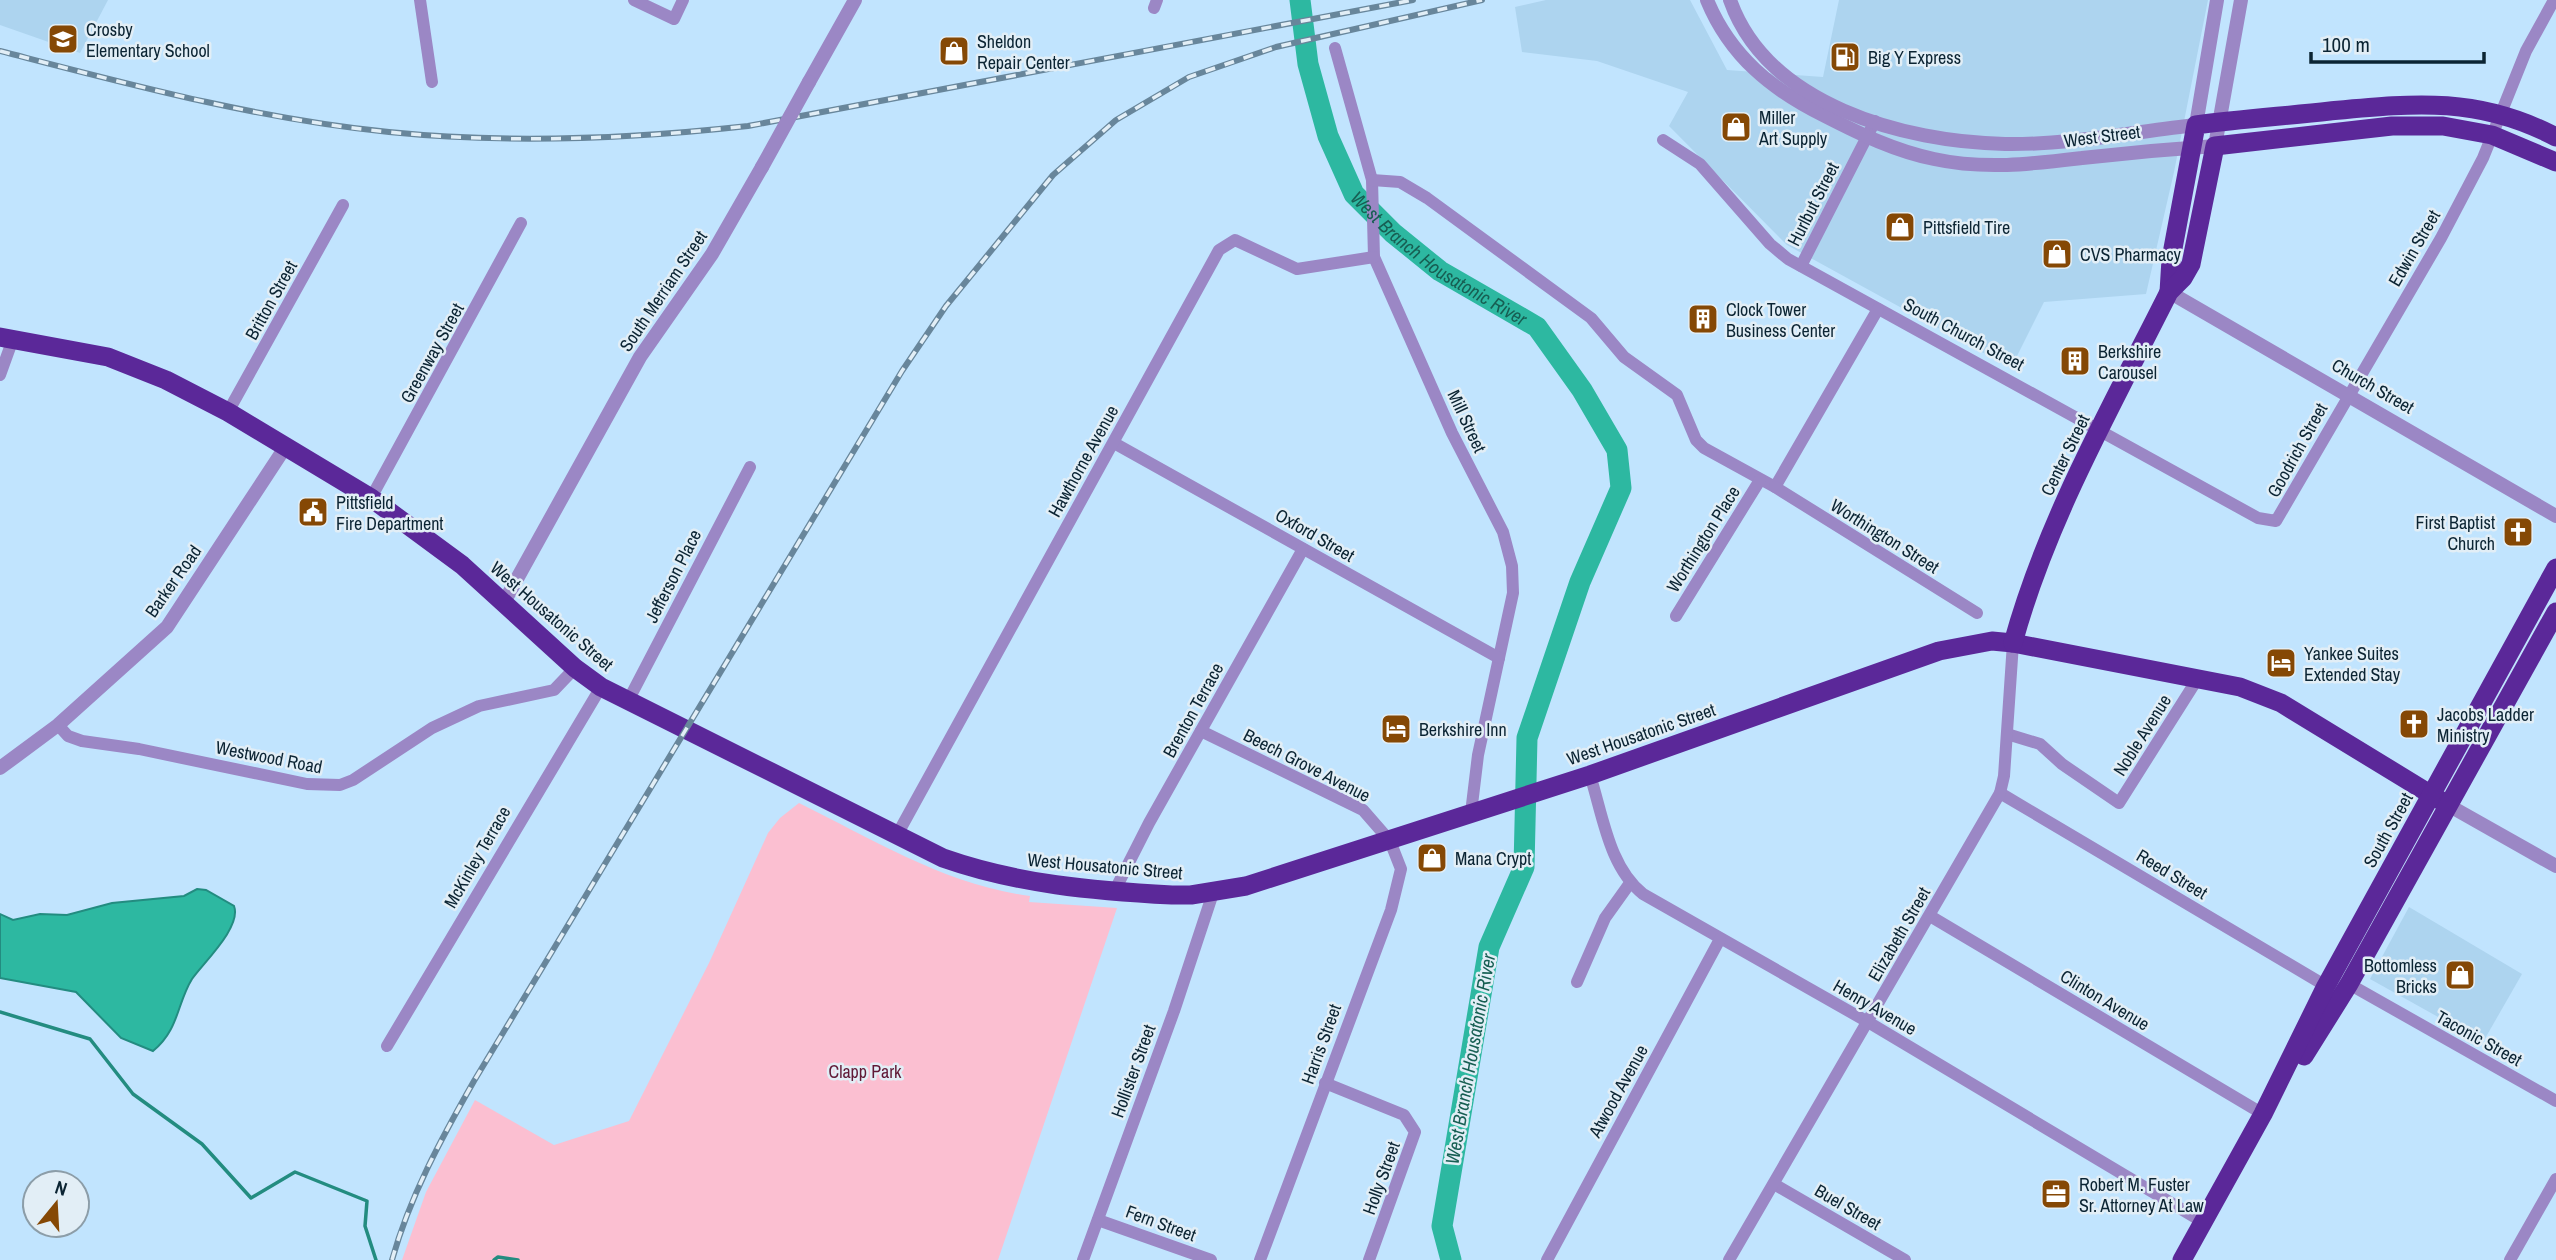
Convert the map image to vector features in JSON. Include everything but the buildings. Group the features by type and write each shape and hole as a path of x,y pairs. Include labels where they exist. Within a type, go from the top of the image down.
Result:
{"highway":[{"name":"West Street","path":"2196,125 2417,103 2455,105 2500,114 2556,137"},
{"name":"Center Street","path":"2169,292 2171,259 2196,125"},
{"name":"West Street","path":"2215,146 2417,125 2443,125 2492,135 2556,162"},
{"name":"Center Street","path":"2013,643 2036,568 2169,292 2183,278 2191,264 2215,146"},
{"name":"West Housatonic Street","path":"6,338 108,357 166,380 229,412 371,498 462,565 575,668 601,687 943,858 988,874 1172,895 1213,893 1246,886 1590,775 1939,651 1992,641 2240,687 2281,703 2439,800"},
{"name":"South Street","path":"2263,1114 2298,1067 2349,984 2556,568"},
{"name":"South Street","path":"2182,1260 2263,1114 2326,986 2556,612"}],"street":[{"path":"420,0 432,82"},
{"path":"634,0 674,19 683,0"},
{"name":"South Merriam Street","path":"503,604 640,357 712,254 855,0"},
{"name":"West Street","path":"1707,0 1726,38 1751,68 1791,98 1868,137 1936,160 1998,166 2039,165 2215,146"},
{"name":"West Street","path":"1730,0 1740,25 1754,46 1788,79 1839,107 1875,121 1942,138 2007,144 2196,125"},
{"name":"Center Street","path":"2196,125 2217,0"},
{"name":"Edwin Street","path":"2348,394 2441,238 2492,135 2526,51 2554,0"},
{"name":"Center Street","path":"2215,146 2241,1"},
{"name":"Mill Street","path":"1335,48 1372,180 1374,257 1452,433 1503,532 1514,580 1478,755 1478,811"},
{"name":"Hurlbut Street","path":"1801,266 1810,243 1875,121"},
{"name":"South Church Street","path":"1663,140 1700,164 1769,244 1801,266 2044,397 2258,518 2276,522"},
{"name":"Worthington Street","path":"1372,180 1400,182 1427,198 1591,318 1624,356 1677,395 1696,440 1704,448 1775,487 1977,613"},
{"name":"Britton Street","path":"229,412 343,205"},
{"name":"Greenway Street","path":"371,498 521,223"},
{"name":"Hawthorne Avenue","path":"897,835 960,715 1114,443 1219,250 1235,240 1297,269 1374,257"},
{"name":"Church Street","path":"2169,292 2556,516"},
{"path":"1775,487 1878,309"},
{"path":"0,375 6,338"},
{"name":"Goodrich Street","path":"2276,522 2307,472 2348,394"},
{"name":"Oxford Street","path":"1114,443 1499,658"},
{"name":"Barker Road","path":"0,768 58,725 167,627 286,446"},
{"name":"Jefferson Place","path":"628,701 750,467"},
{"name":"Worthington Place","path":"1676,616 1760,480"},
{"name":"Brenton Terrace","path":"1115,890 1303,549"},
{"name":"Elizabeth Street","path":"1729,1260 2000,793 2013,643"},
{"name":"Westwood Road","path":"58,725 68,736 82,741 139,749 307,785 340,785 363,774 432,728 457,715 479,706 554,690 575,668"},
{"name":"Noble Avenue","path":"2007,734 2040,744 2062,764 2119,803 2198,678"},
{"name":"McKinley Terrace","path":"387,1046 601,687"},
{"name":"Beech Grove Avenue","path":"1201,731 1363,810 1390,841"},
{"path":"1577,982 1605,918 1630,883 1619,868 1590,775"},
{"name":"Reed Street","path":"2000,793 2326,986"},
{"path":"2439,800 2556,866"},
{"name":"Harris Street","path":"1260,1260 1400,884 1401,869 1390,841"},
{"name":"Henry Avenue","path":"1630,883 1720,939 1868,1022 2203,1222"},
{"name":"Hollister Street","path":"1083,1260 1174,1011 1213,893"},
{"name":"Clinton Avenue","path":"1930,916 2263,1114"},
{"name":"Atwood Avenue","path":"1547,1260 1720,939"},
{"name":"Taconic Street","path":"2349,984 2556,1101"},
{"name":"Holly Street","path":"1325,1083 1400,1114 1411,1122 1415,1132 1369,1260"},
{"path":"2510,1260 2556,1179"},
{"name":"Buel Street","path":"1774,1184 1905,1260"},
{"name":"Fern Street","path":"1098,1220 1153,1237 1211,1260"}],"shaded area":[{"name":"Crosby Elementary School","path":"0,0 108,0 80,53 0,25"},
{"path":"1546,0 1690,0 1727,70 1823,77 1839,0 2208,0 2174,172 2146,294 2044,302 2011,368 1787,245 1669,126 1688,92 1597,61 1522,52 1515,7"},
{"path":"197,889 206,890 234,906 235,915 227,934 192,979 168,1034 153,1051 121,1038 76,992 0,978 0,914 13,920 40,914 67,915 112,903 184,896"},
{"path":"2409,907 2522,974 2483,1042 2370,979"}],"green space":[{"name":"Clapp Park","path":"799,803 911,859 969,882 1030,896 1029,902 1117,908 998,1260 402,1260 426,1192 475,1100 554,1145 629,1121 709,963 768,833 780,818"}],"waterway":[{"name":"West Branch Housatonic River","path":"1300,0 1308,64 1328,136 1354,194 1393,233 1440,271 1537,327 1582,390 1617,450 1621,488 1580,582 1527,738 1524,867 1489,947 1442,1226 1451,1260"},
{"path":"0,1012 90,1039 133,1094 202,1144 251,1198 295,1172 367,1201 365,1226 376,1260"},
{"path":"494,1260 498,1257 518,1260"}],"railway":[{"path":"0,51 193,99 340,126 479,138 614,137 748,126 1413,0"},
{"path":"392,1260 417,1191 474,1081 902,371 946,306 1053,175 1116,120 1189,77 1276,47 1482,0"}],"place":[{"name":"Crosby Elementary School","path":"63,39"},
{"name":"Sheldon Repair Center","path":"954,51"},
{"name":"Big Y Express","path":"1845,57"},
{"name":"Miller Art Supply","path":"1736,127"},
{"name":"Pittsfield Tire","path":"1900,227"},
{"name":"CVS Pharmacy","path":"2057,254"},
{"name":"Clock Tower Business Center","path":"1703,319"},
{"name":"Berkshire Carousel","path":"2075,361"},
{"name":"Pittsfield Fire Department","path":"313,512"},
{"name":"First Baptist Church","path":"2518,532"},
{"name":"Yankee Suites Extended Stay","path":"2281,663"},
{"name":"Jacobs Ladder Ministry","path":"2414,724"},
{"name":"Berkshire Inn","path":"1396,729"},
{"name":"Mana Crypt","path":"1432,858"},
{"name":"Bottomless Bricks","path":"2460,975"},
{"name":"Robert M. Fuster Sr. Attorney At Law","path":"2056,1194"}]}
